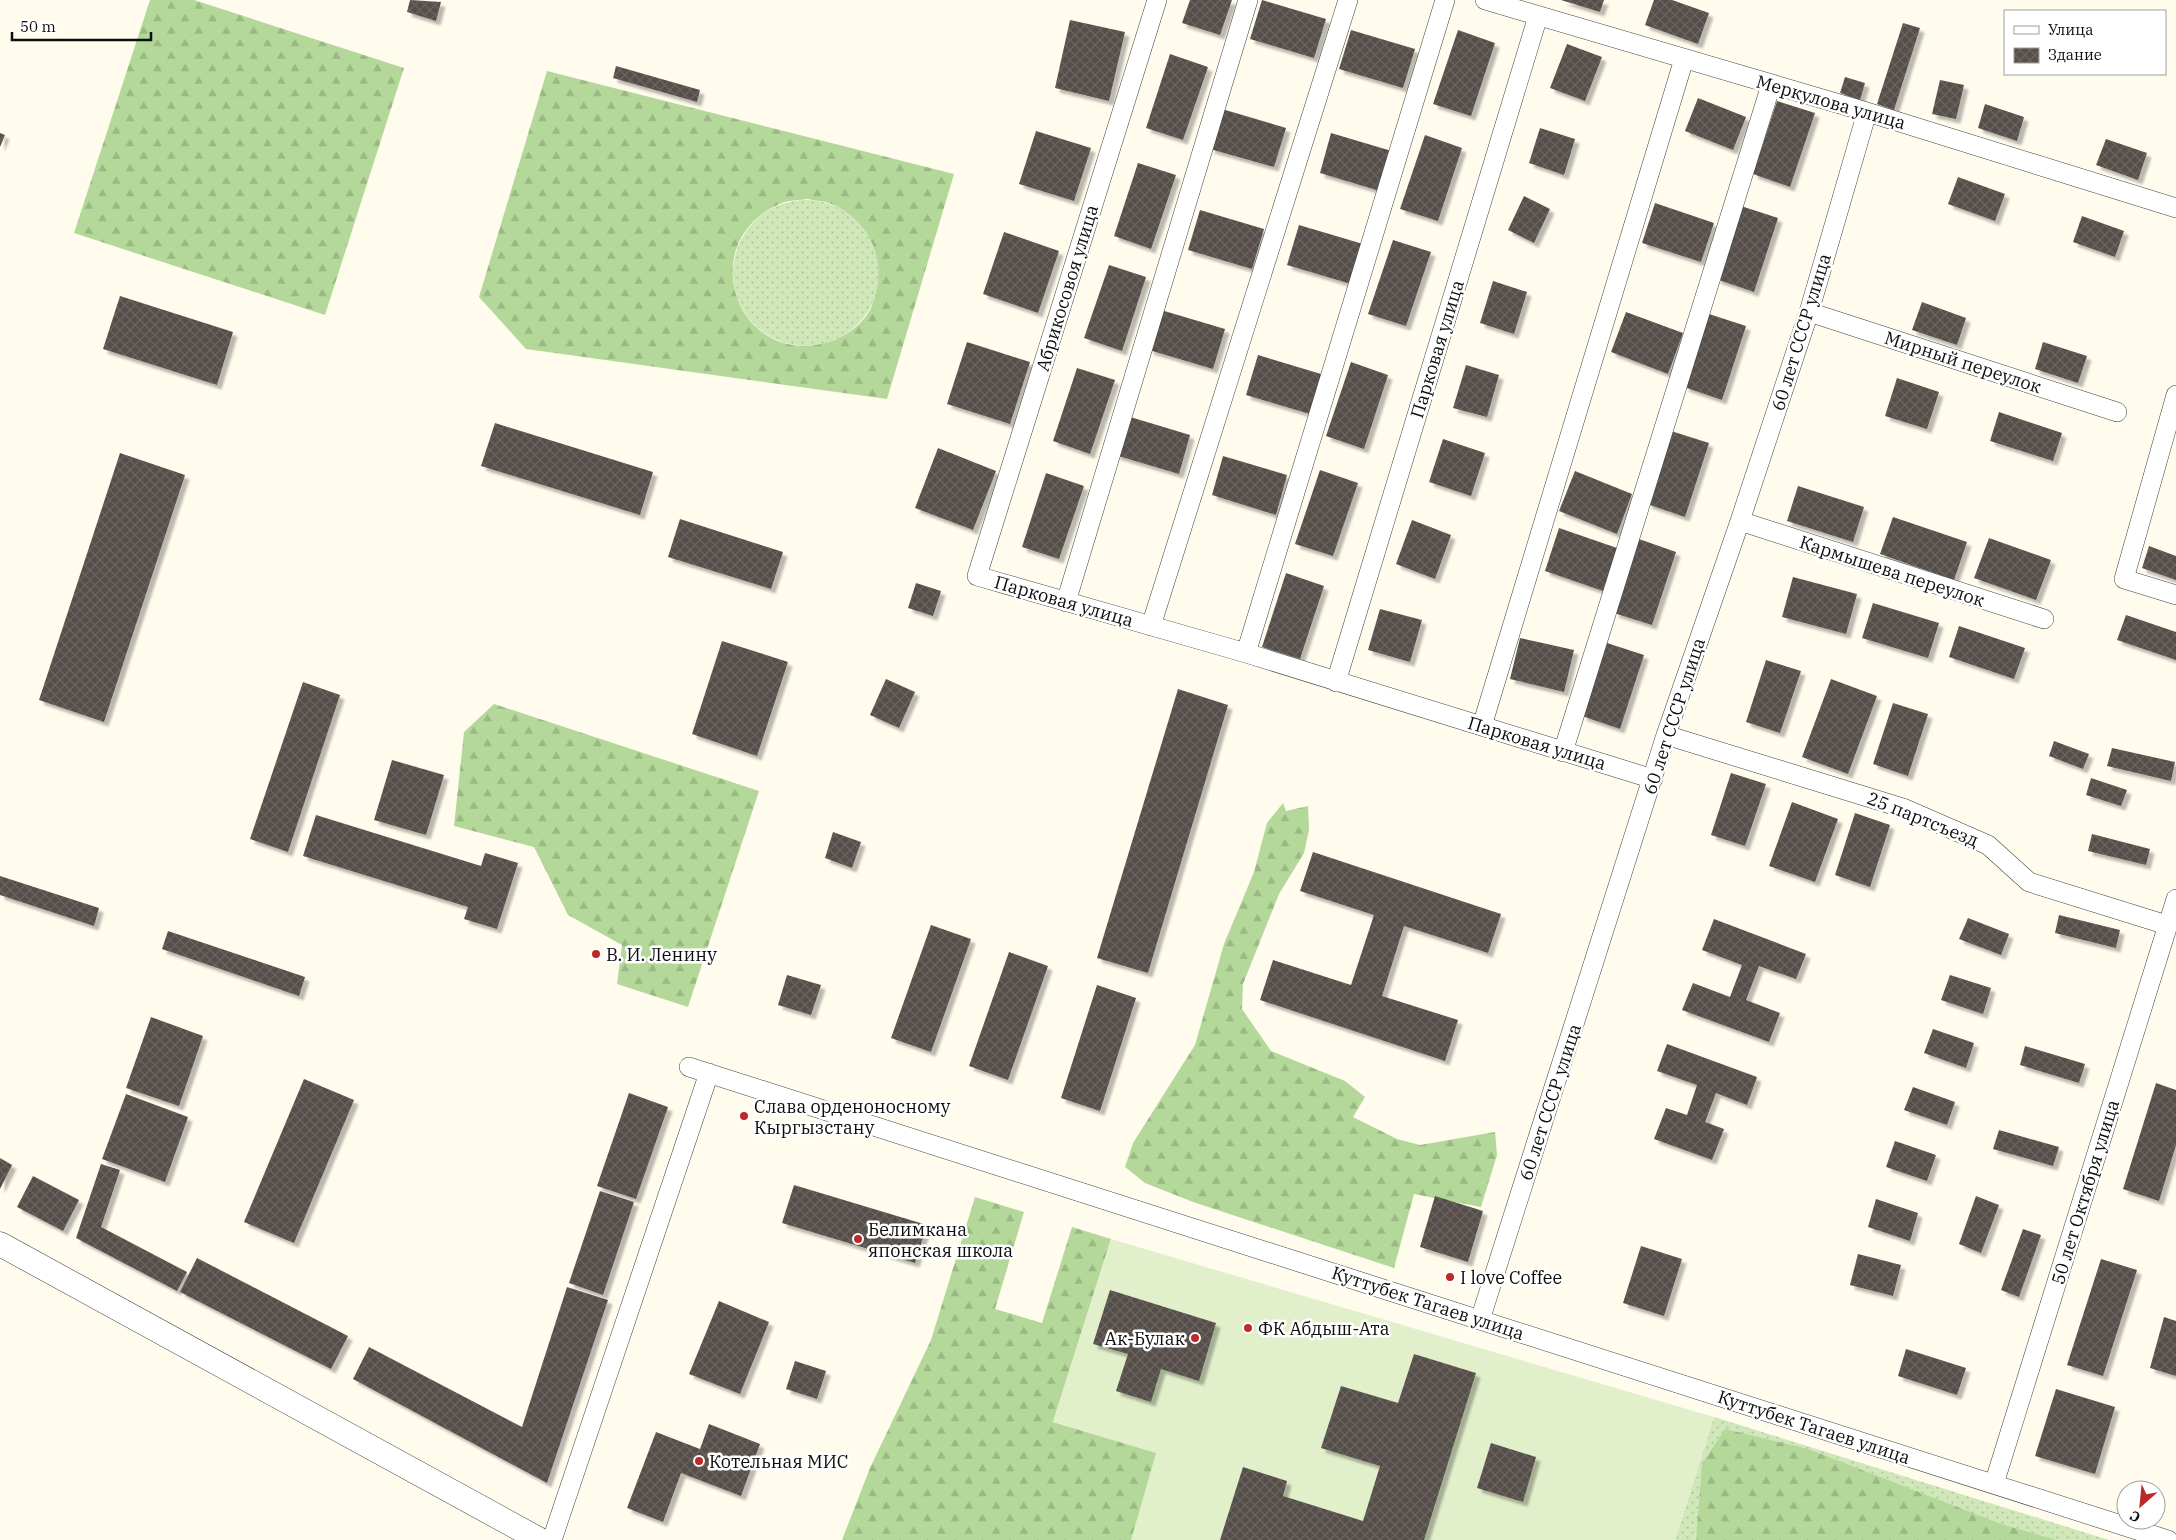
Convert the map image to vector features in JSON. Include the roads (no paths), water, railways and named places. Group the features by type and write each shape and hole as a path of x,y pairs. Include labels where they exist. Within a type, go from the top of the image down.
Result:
{"street":[{"name":"Абрикосовоя улица","path":"978,576 1157,0"},
{"path":"1066,602 1248,0"},
{"name":"Парковая улица","path":"1151,626 1348,0"},
{"path":"1246,654 1445,0"},
{"name":"Меркулова улица","path":"1485,0 1867,112 2176,208"},
{"name":"Парковая улица","path":"1336,682 1538,16"},
{"path":"1482,726 1684,59"},
{"path":"1563,752 1771,85"},
{"name":"60 лет СССР улица","path":"1480,1320 1666,735 1740,521 1809,312 1867,112"},
{"name":"Мирный переулок","path":"1809,312 2116,412"},
{"path":"2176,396 2124,579 2176,595"},
{"name":"Кармышева переулок","path":"1740,521 2044,619"},
{"name":"Парковая улица","path":"978,576 1246,654 1653,779"},
{"name":"25 партсъезд","path":"1666,735 1904,808 1988,845 2030,882 2167,925"},
{"name":"50 лет Октября улица","path":"1994,1484 2176,899"},
{"name":"Куттубек Тагаев улица","path":"689,1067 2168,1540"},
{"path":"552,1540 709,1073"},
{"path":"0,1244 540,1540"}],"place":[{"name":"В. И. Ленину","path":"596,954"},
{"name":"Слава орденоносному Кыргызстану","path":"744,1116"},
{"name":"Белимкана японская школа","path":"858,1239"},
{"name":"I love Coffee","path":"1450,1277"},
{"name":"ФК Абдыш-Ата","path":"1248,1328"},
{"name":"Ак-Булак","path":"1195,1338"},
{"name":"Котельная МИС","path":"699,1461"}]}
